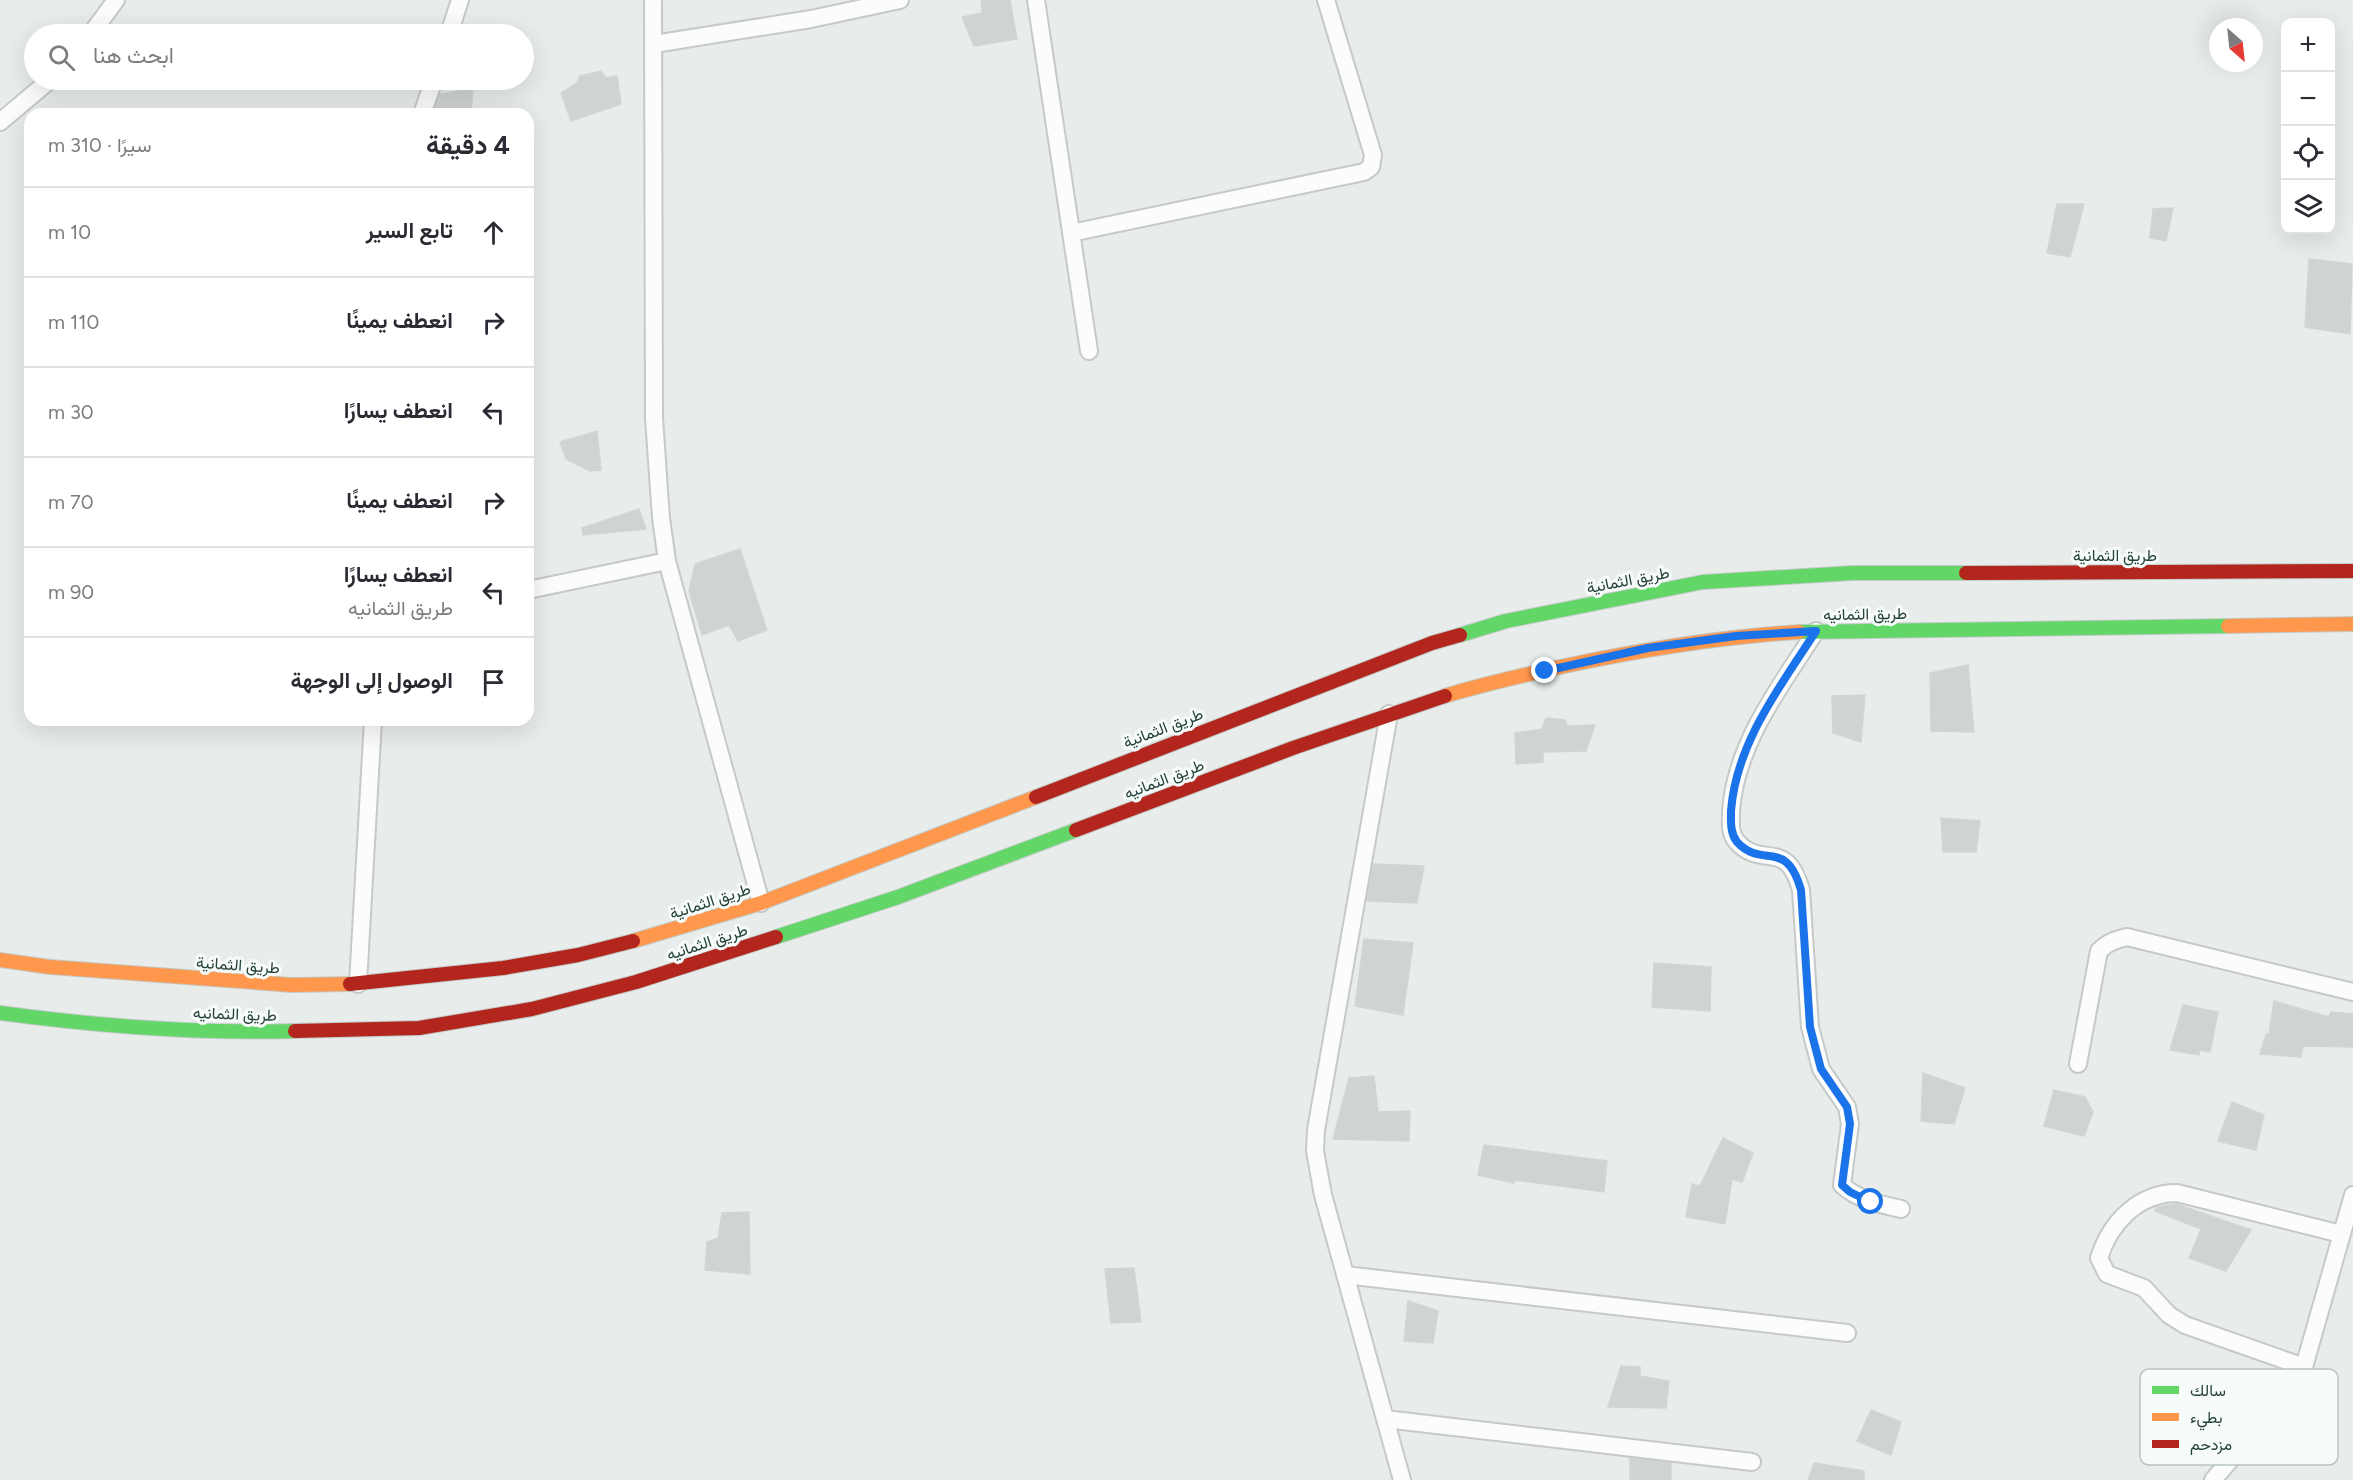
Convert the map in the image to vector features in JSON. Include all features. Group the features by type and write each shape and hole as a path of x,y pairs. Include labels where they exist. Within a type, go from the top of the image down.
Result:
{"street":[{"path":"98,24 116,0"},
{"path":"452,24 460,0"},
{"path":"653,0 654,418 661,518 667,561 760,903"},
{"path":"654,44 811,19 900,0"},
{"path":"1036,0 1089,351"},
{"path":"1071,233 1364,172 1371,167 1373,155 1326,0"},
{"path":"0,122 38,90"},
{"path":"424,108 430,90"},
{"path":"534,589 667,561"},
{"name":"طريق الثمانية","path":"0,960 50,967 292,985 358,984 503,968 579,955 659,935 760,903 1304,690 1432,643 1506,621 1703,582 1819,575 2353,571"},
{"name":"طريق الثمانيه","path":"0,1013 81,1024 258,1032 419,1028 532,1010 636,982 898,897 1389,714 1476,686 1648,648 1736,636 1816,631 2353,624"},
{"path":"1816,631 1749,741 1734,788 1731,827 1735,839 1741,846 1750,851 1786,860 1795,869 1801,890 1810,1027 1821,1069 1847,1107 1850,1124 1842,1185 1850,1192 1871,1202 1901,1209"},
{"path":"1389,714 1316,1130 1318,1176 1402,1480"},
{"path":"358,984 373,726"},
{"path":"2078,1064 2099,951 2115,940 2127,937 2353,992"},
{"path":"2341,1234 2177,1193 2162,1193 2135,1206 2111,1229 2099,1258 2107,1274 2144,1288 2169,1315 2186,1325 2304,1367 2353,1195"},
{"path":"1345,1275 1847,1333"},
{"path":"1385,1419 1752,1462"},
{"path":"2213,1480 2226,1465"}],"building":[{"path":"981,0 1010,0 1017,39 974,46 962,17 982,13"},
{"path":"601,71 606,78 617,76 621,104 571,121 561,93 577,83 580,76"},
{"path":"473,90 471,108 435,108 440,94"},
{"path":"2057,204 2084,204 2070,257 2047,253"},
{"path":"2173,208 2166,241 2150,238 2153,209"},
{"path":"2309,259 2352,264 2350,334 2305,327"},
{"path":"597,431 601,470 590,471 566,459 560,442"},
{"path":"639,509 646,529 583,535 582,528"},
{"path":"740,549 767,630 738,641 729,625 702,635 689,591 695,564"},
{"path":"1968,665 1974,732 1931,731 1930,673"},
{"path":"1865,695 1861,742 1833,733 1832,696"},
{"path":"1546,718 1565,720 1568,726 1595,725 1586,751 1543,752 1543,762 1516,764 1515,733 1542,729"},
{"path":"1941,818 1980,821 1976,852 1943,852"},
{"path":"1373,864 1424,866 1417,903 1367,901"},
{"path":"1364,939 1413,943 1403,1015 1355,1006"},
{"path":"1654,963 1711,967 1710,1011 1652,1007"},
{"path":"2274,1001 2329,1017 2331,1012 2353,1014 2353,1047 2303,1046 2301,1057 2260,1054 2266,1034 2269,1034"},
{"path":"2183,1005 2218,1012 2210,1052 2200,1050 2199,1055 2170,1050"},
{"path":"1923,1073 1965,1088 1954,1124 1921,1121"},
{"path":"1374,1076 1378,1112 1410,1111 1409,1141 1333,1139 1349,1078"},
{"path":"2054,1090 2085,1097 2093,1112 2084,1136 2044,1126"},
{"path":"2232,1102 2264,1115 2256,1150 2218,1141"},
{"path":"1723,1138 1753,1153 1742,1182 1732,1179 1725,1224 1686,1217 1692,1184 1700,1186"},
{"path":"1484,1145 1607,1161 1604,1192 1515,1180 1514,1183 1478,1175"},
{"path":"2176,1204 2251,1230 2226,1271 2189,1258 2201,1229 2155,1211 2157,1207"},
{"path":"749,1212 750,1274 705,1270 707,1242 718,1238 722,1213"},
{"path":"1134,1268 1141,1322 1111,1323 1105,1269"},
{"path":"1408,1301 1438,1311 1433,1343 1404,1341"},
{"path":"1621,1366 1640,1367 1640,1376 1669,1381 1666,1408 1608,1407"},
{"path":"1871,1410 1901,1422 1891,1455 1857,1441"},
{"path":"1630,1458 1671,1463 1671,1480 1630,1480"},
{"path":"1814,1463 1864,1471 1864,1480 1808,1480"}],"traffic: fast":[{"path":"1460,635 1506,621 1703,582 1853,573 1966,573"},
{"path":"1799,632 2228,626"},
{"path":"776,937 898,897 1076,830"},
{"path":"0,1013 147,1028 295,1031"}],"traffic: slow":[{"path":"2228,626 2353,624"},
{"path":"1445,696 1516,677 1620,655 1709,641 1799,632"},
{"path":"633,941 761,903 1036,797"},
{"path":"0,960 50,967 292,985 350,984"}],"traffic: jam":[{"path":"1966,573 2353,571"},
{"path":"1036,797 1432,643 1460,635"},
{"path":"1076,830 1293,748 1445,696"},
{"path":"295,1031 419,1028 532,1009 636,982 776,937"},
{"path":"350,984 503,968 578,955 633,941"}],"route":[{"path":"1545,671 1648,648 1736,636 1816,631 1777,691 1749,741 1734,788 1731,827 1735,839 1741,846 1750,851 1786,860 1795,869 1801,890 1810,1027 1815,1052 1821,1069 1847,1107 1850,1124 1842,1185 1850,1192 1871,1202"}]}
